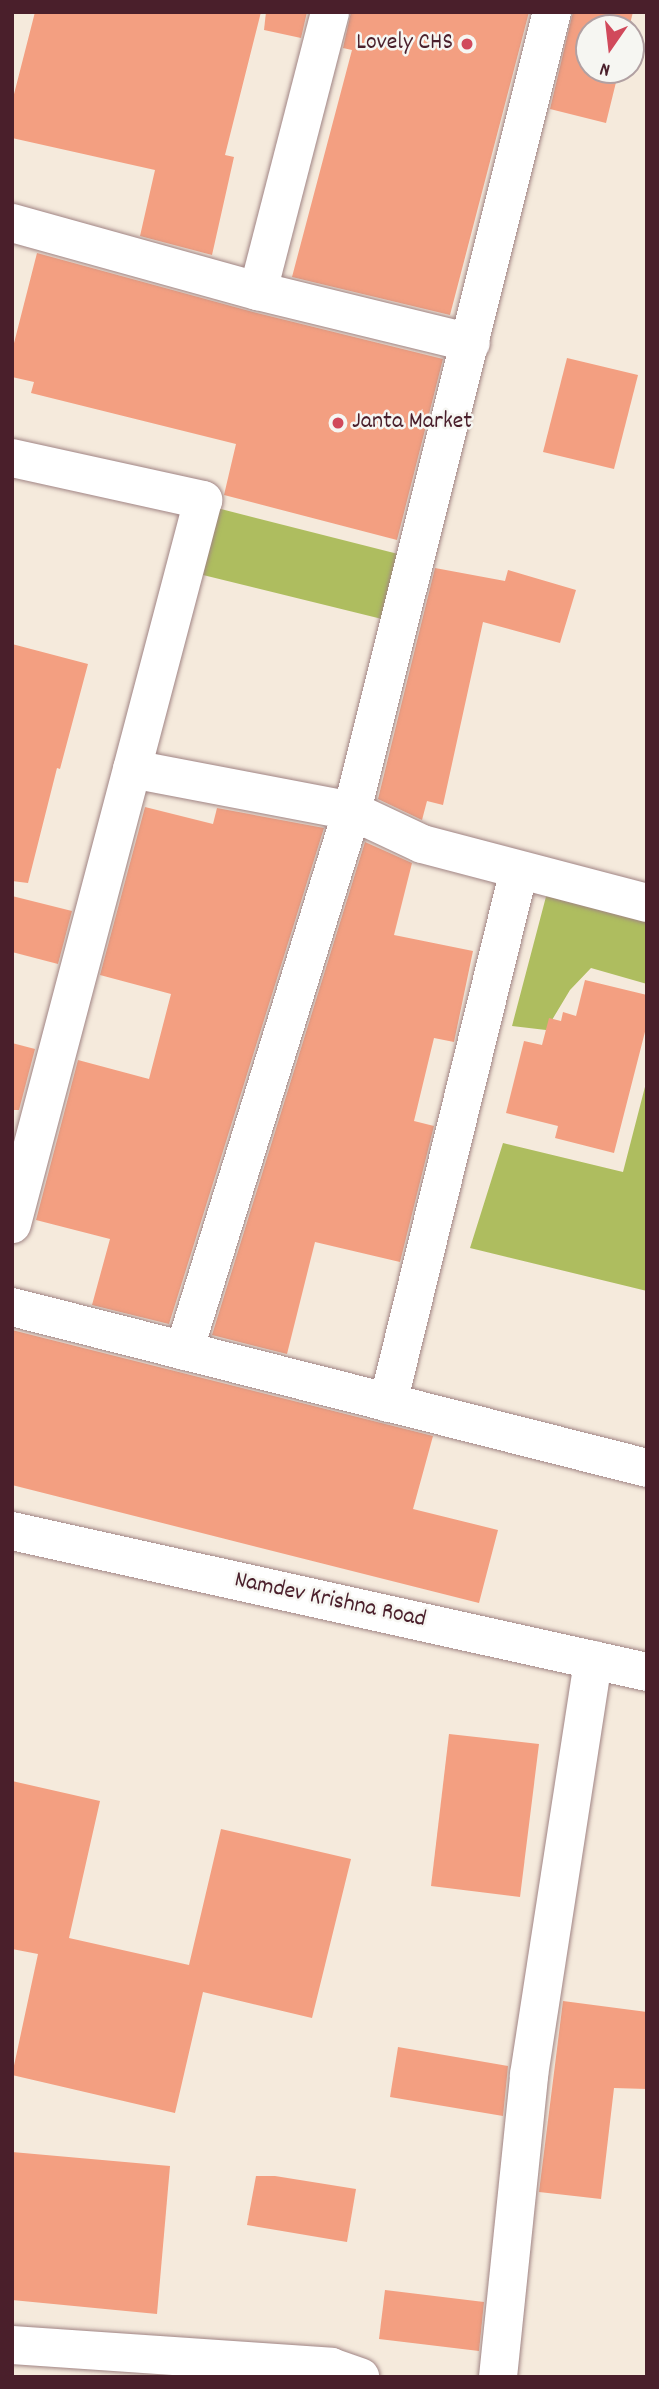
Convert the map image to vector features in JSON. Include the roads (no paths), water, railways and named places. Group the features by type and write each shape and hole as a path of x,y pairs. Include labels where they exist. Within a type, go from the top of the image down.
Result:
{"street":[{"path":"258,291 330,12"},
{"path":"184,1351 352,811 552,12"},
{"path":"14,232 471,343"},
{"path":"12,458 203,500 12,1224"},
{"path":"132,769 352,811 422,844 647,903"},
{"path":"387,1402 519,870"},
{"path":"12,1307 647,1468"},
{"name":"Namdev Krishna Road","path":"12,1531 647,1672"},
{"path":"498,2377 529,2075 593,1660"},
{"path":"12,2345 331,2367 360,2377"}],"place":[{"name":"Lovely CHS","path":"467,44"},
{"name":"Janta Market","path":"338,423"}]}
